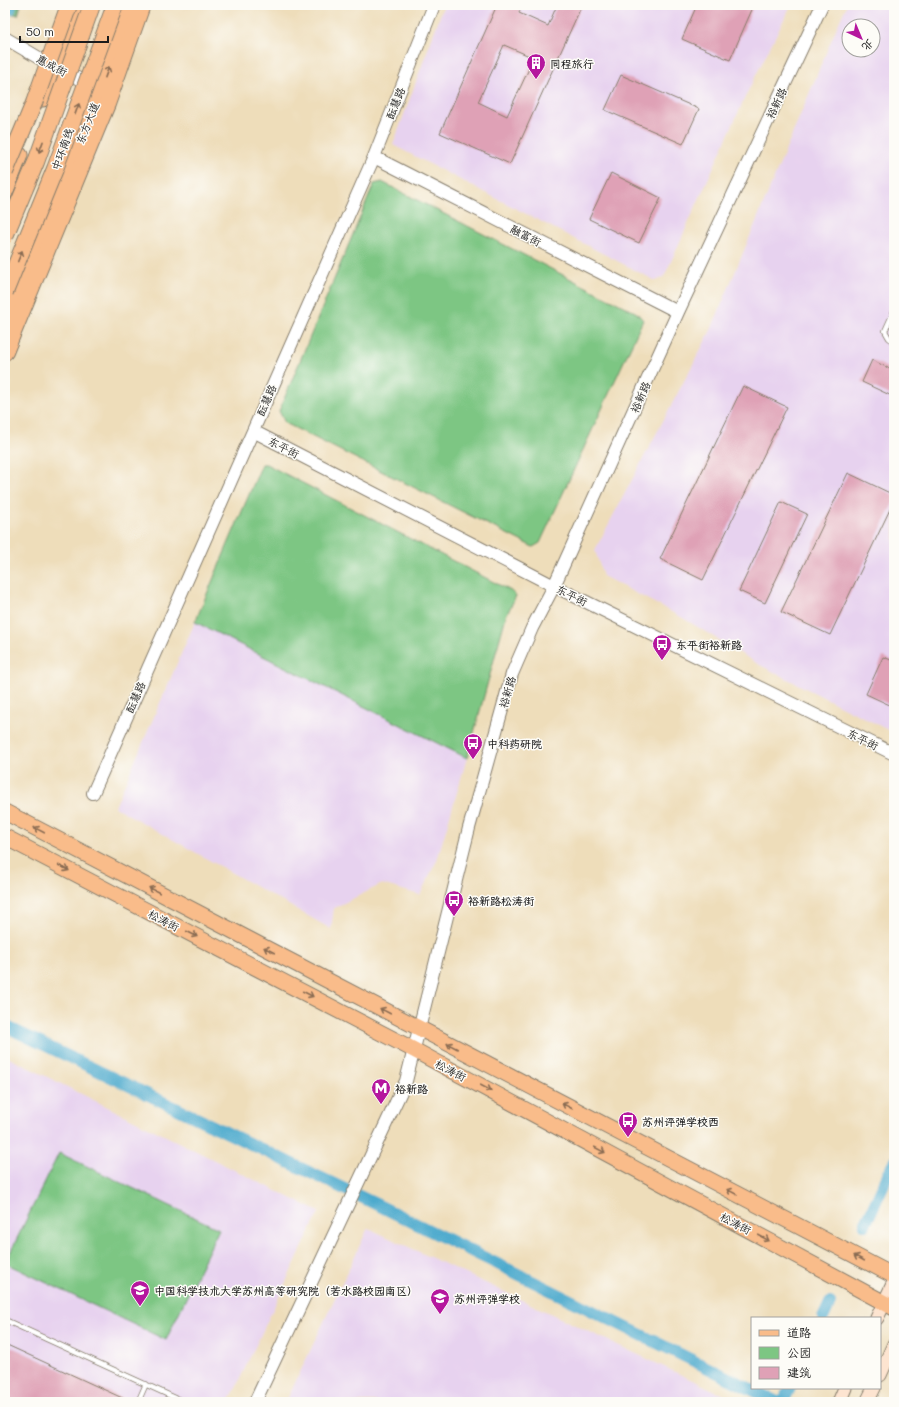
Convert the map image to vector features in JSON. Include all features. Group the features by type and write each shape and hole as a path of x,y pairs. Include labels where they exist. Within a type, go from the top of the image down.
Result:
{"highway":[{"path":"5,172 34,103 69,5"},
{"name":"中环南线","path":"5,236 36,162 92,5"},
{"name":"中环南线","path":"5,292 55,169 115,5"},
{"path":"5,352 106,104 142,5"}],"main road":[{"path":"5,193 56,68 79,5"},
{"name":"东方大道","path":"5,329 100,90 131,5"},
{"name":"松涛街","path":"5,812 894,1276"},
{"name":"松涛街","path":"5,837 414,1050 889,1305"},
{"path":"878,1317 889,1305 894,1282"},
{"path":"881,1373 894,1344"},
{"path":"838,1402 844,1389"},
{"path":"867,1402 874,1389"}],"street":[{"name":"酝慧路","path":"93,793 374,158 434,5"},
{"name":"裕新路","path":"255,1402 406,1081 470,828 512,674 532,628 554,586 678,312 822,5"},
{"name":"惠成街","path":"5,38 56,68 100,90"},
{"name":"融富街","path":"374,158 678,312"},
{"name":"东平街","path":"253,431 554,586 894,754"}],"lane":[{"path":"894,312 885,331 889,338 894,342"},
{"path":"5,1320 184,1402"},
{"path":"138,1402 146,1384"}],"shaded area":[{"path":"444,5 791,5 746,95 664,277 656,281 393,145"},
{"path":"847,5 894,5 894,733 758,664 683,618 603,576 595,550 711,330 841,18 841,58 881,58 881,18 841,18"},
{"path":"195,622 467,758 437,860 420,895 382,884 334,908 331,929 115,807"},
{"name":"中国科学技术大学苏州高等研究院（若水路校园南区）","path":"5,1056 319,1212 229,1402 5,1402"},
{"name":"苏州评弹学校","path":"368,1228 739,1402 286,1402"}],"green space":[{"path":"5,5 21,5 18,15 5,12"},
{"path":"382,182 637,313 643,320 540,543 533,547 285,423 279,411 374,184"},
{"path":"262,464 266,464 511,591 516,596 506,616 467,758 195,622"},
{"path":"59,1153 219,1229 166,1340 5,1263"}],"building":[{"name":"同程旅行","path":"497,5 522,5 519,13 548,26 557,5 582,5 510,164 440,133","holes":["504,45 534,58 507,116 478,102"]},
{"path":"697,5 754,5 730,60 682,39"},
{"path":"621,75 699,109 683,144 605,110"},
{"path":"611,173 661,198 639,243 589,219"},
{"path":"872,360 894,371 894,397 862,382"},
{"path":"743,386 787,407 703,580 660,559"},
{"path":"848,473 894,495 894,501 830,635 781,612"},
{"path":"781,502 807,514 765,603 739,591"},
{"path":"883,657 894,661 894,707 866,694"},
{"path":"5,1344 131,1402 5,1402"}],"waterway":[{"path":"10,9 11,5"},
{"path":"5,1026 384,1208 777,1402"},
{"path":"865,1225 894,1162"},
{"path":"823,1317 830,1303"},
{"path":"783,1402 790,1389"}],"place":[{"name":"同程旅行","path":"536,80"},
{"name":"东平街裕新路","path":"662,661"},
{"name":"中科药研院","path":"473,760"},
{"name":"裕新路松涛街","path":"454,917"},
{"name":"裕新路","path":"381,1105"},
{"name":"苏州评弹学校西","path":"628,1138"},
{"name":"中国科学技术大学苏州高等研究院（若水路校园南区）","path":"140,1307"},
{"name":"苏州评弹学校","path":"440,1315"}]}
